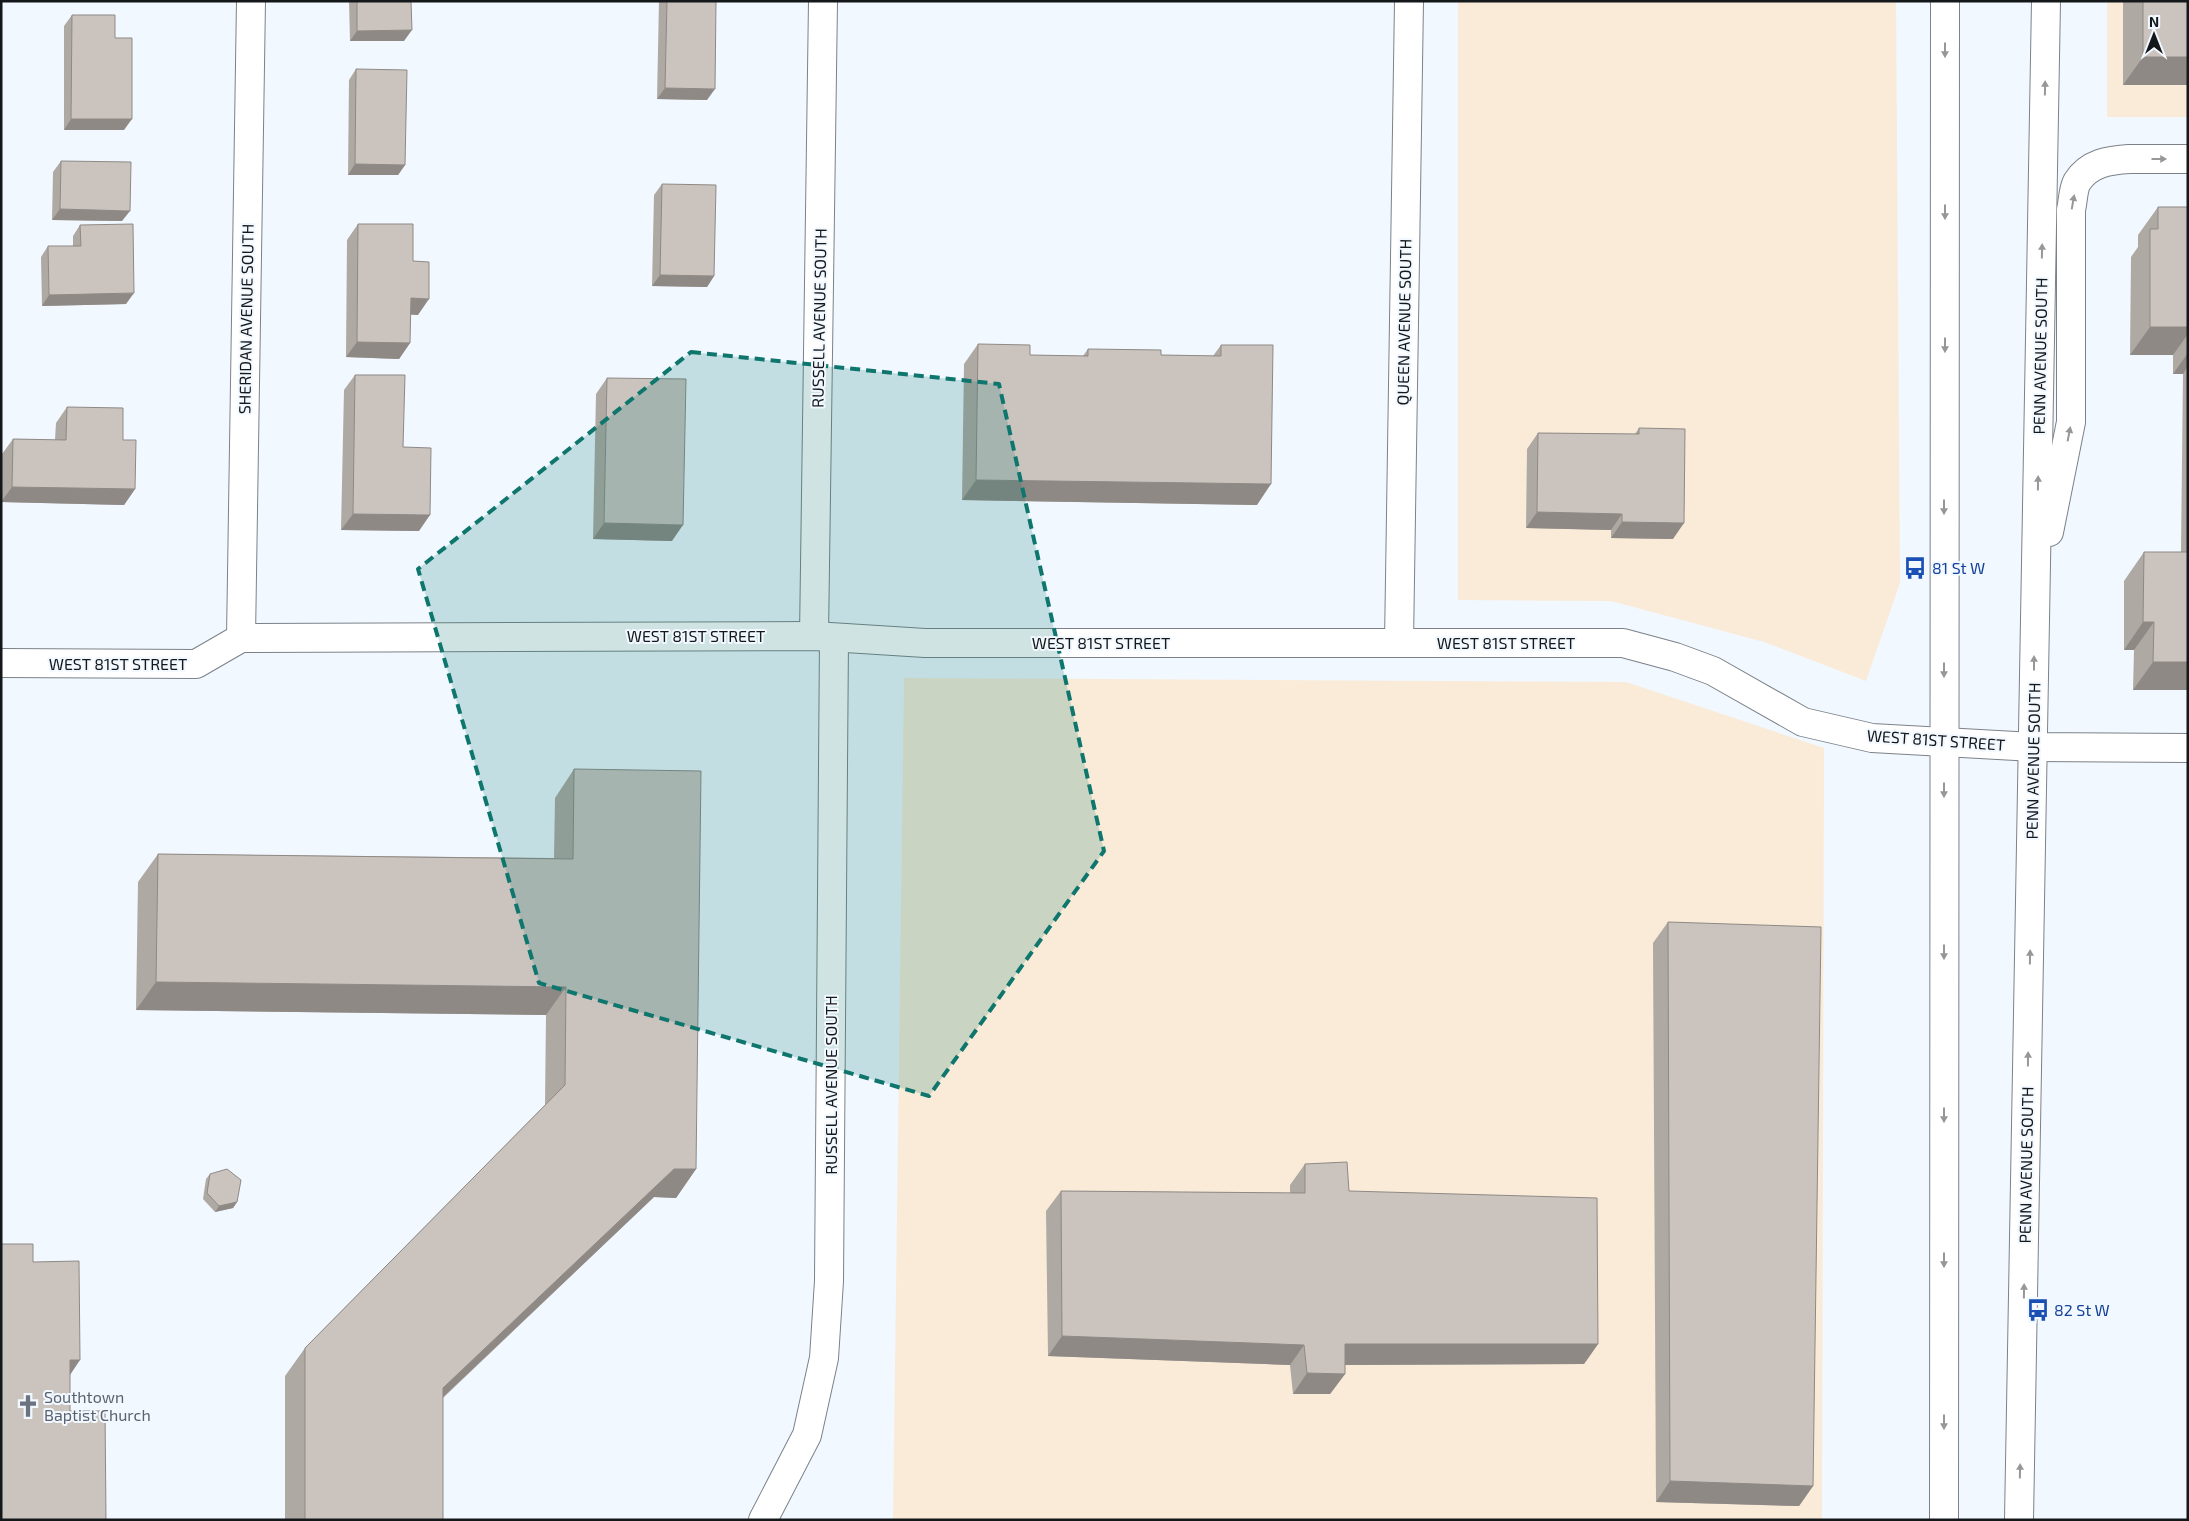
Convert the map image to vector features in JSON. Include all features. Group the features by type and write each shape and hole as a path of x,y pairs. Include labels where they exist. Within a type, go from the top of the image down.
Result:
{"street":[{"name":"SHERIDAN AVENUE SOUTH","path":"241,638 251,1"},
{"name":"RUSSELL AVENUE SOUTH","path":"763,1520 807,1434 824,1358 830,1281 824,637 823,1"},
{"name":"QUEEN AVENUE SOUTH","path":"1400,643 1409,1"},
{"path":"1944,1520 1945,1"},
{"name":"PENN AVENUE SOUTH","path":"2020,1520 2046,1"},
{"path":"2035,602 2071,422 2071,210 2076,183 2089,169 2108,160 2188,160"},
{"name":"WEST 81ST STREET","path":"1,663 196,664 241,638 824,637 925,643 1623,643 1675,657 1713,671 1803,722 1872,738 2034,747 2188,748"}],"highlighted area":[{"path":"691,352 999,384 1104,851 929,1096 539,983 418,569"}],"shaded area":[{"path":"1458,1 1896,1 1900,583 1866,681 1764,642 1611,601 1458,600"},
{"path":"2107,1 2188,1 2188,117 2107,117"},
{"path":"904,678 1626,682 1824,748 1822,1520 893,1520"}],"building":[{"path":"357,1 411,1 412,30 357,31"},
{"path":"667,1 716,1 715,89 665,88"},
{"path":"2143,1 2188,1 2188,57 2143,57"},
{"path":"72,15 115,15 115,38 132,38 132,119 71,119"},
{"path":"356,69 407,70 405,165 355,164"},
{"path":"61,161 131,162 130,211 60,209"},
{"path":"662,184 716,185 714,276 660,275"},
{"path":"2158,207 2188,207 2188,327 2150,327 2150,229 2158,229"},
{"path":"133,224 134,293 49,295 48,246 81,246 80,225"},
{"path":"358,224 413,224 413,261 429,262 429,299 411,298 410,343 357,342"},
{"path":"978,344 1030,345 1030,355 1088,356 1088,349 1161,350 1161,355 1221,356 1221,345 1273,345 1271,484 976,480"},
{"path":"355,375 405,375 403,447 431,448 430,515 353,514"},
{"path":"607,378 686,379 683,525 604,523"},
{"path":"67,407 123,408 123,440 136,440 135,489 12,487 13,439 66,440"},
{"path":"1639,428 1685,429 1684,523 1622,522 1622,514 1537,512 1538,433 1639,434"},
{"path":"2144,552 2188,552 2188,662 2153,662 2154,622 2143,622"},
{"path":"574,769 701,771 696,1169 674,1169 443,1388 443,1520 305,1520 305,1348 565,1085 566,987 156,982 158,854 573,859"},
{"path":"1668,922 1821,927 1813,1486 1670,1481"},
{"path":"1347,1162 1349,1191 1597,1198 1598,1344 1345,1344 1345,1374 1307,1373 1304,1345 1062,1336 1061,1191 1305,1193 1305,1164"},
{"path":"227,1169 241,1180 237,1202 219,1206 207,1193 210,1174"},
{"name":"Southtown Baptist Church","path":"1,1244 33,1244 33,1262 79,1261 80,1360 70,1360 70,1411 105,1411 106,1520 1,1520"}],"place":[{"name":"81 St W","path":"1915,568"},
{"name":"82 St W","path":"2038,1310"},
{"name":"Southtown Baptist Church","path":"28,1406"}]}
